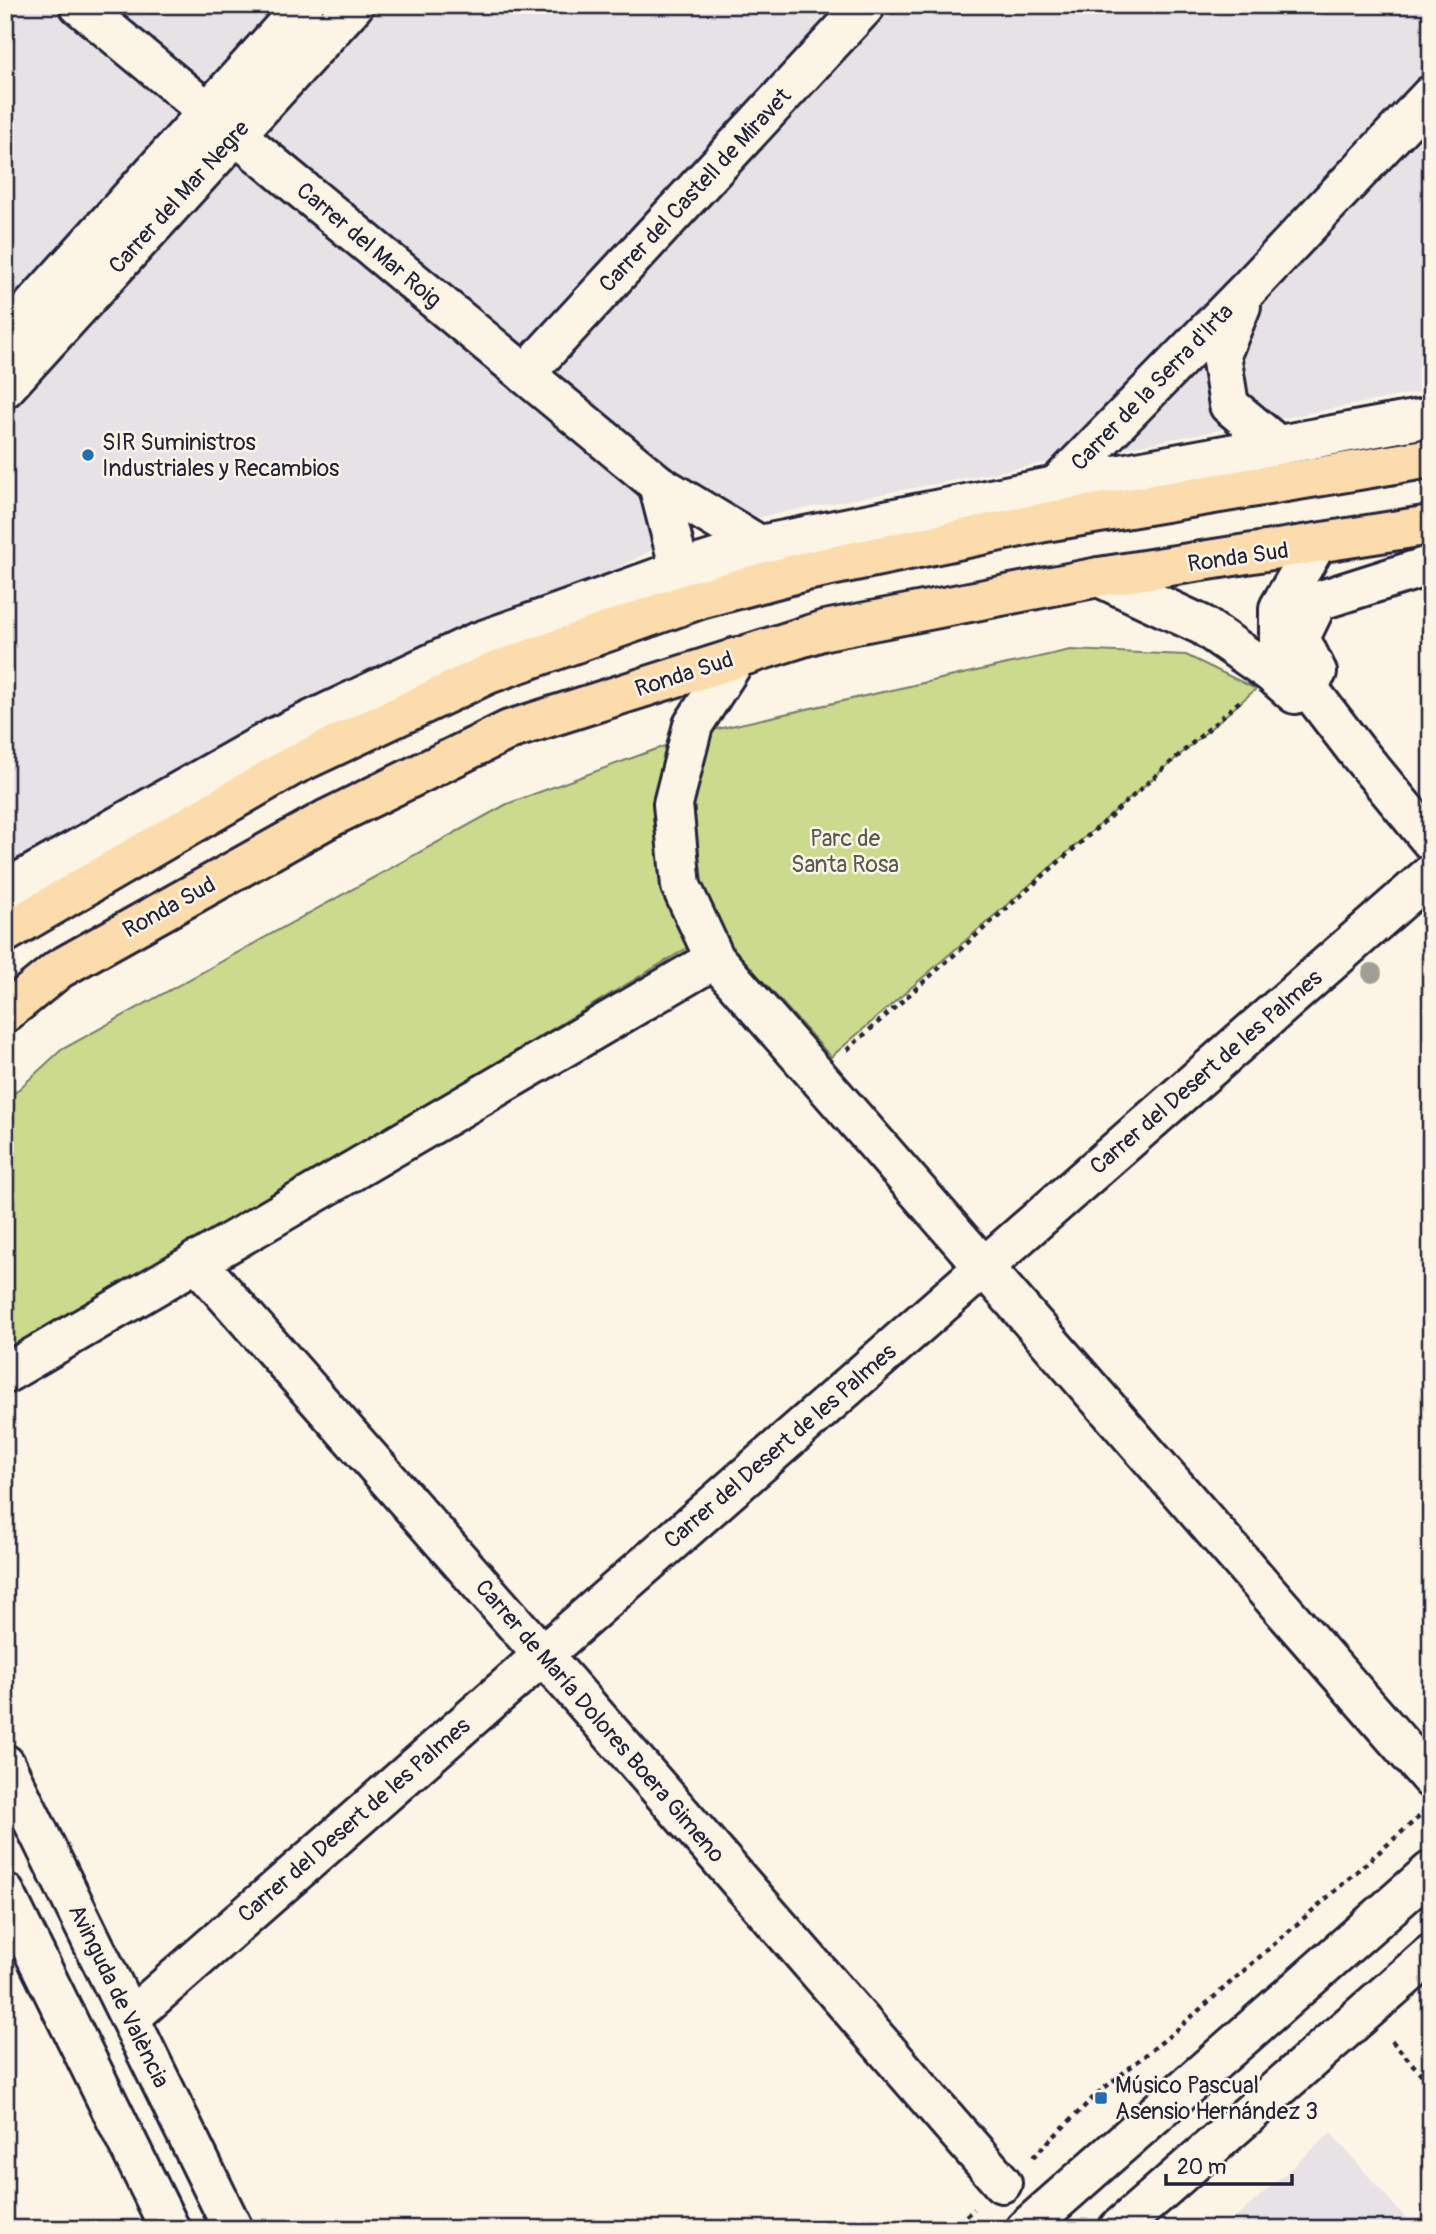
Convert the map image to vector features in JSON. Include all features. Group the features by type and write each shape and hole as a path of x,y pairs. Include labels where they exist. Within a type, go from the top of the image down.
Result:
{"main road":[{"path":"5,933 292,765 488,674 700,599 802,572 1045,522 1431,458"},
{"name":"Ronda Sud","path":"5,1013 59,969 327,819 509,730 825,630 1099,577 1431,525"}],"street":[{"name":"Carrer del Mar Roig","path":"79,5 658,484 802,572"},
{"name":"Carrer del Mar Negre","path":"5,388 222,123 304,5"},
{"name":"Carrer del Mar Negre","path":"5,337 222,123 354,5"},
{"name":"Carrer del Castell de Miravet","path":"525,374 866,5"},
{"name":"Carrer de la Serra d'Irta","path":"1056,486 1249,288 1431,95"},
{"name":"Carrer de la Serra d'Irta","path":"1249,288 1221,355 1229,405 1276,444"},
{"path":"5,893 10,887 274,738 475,643 680,570 760,545 1276,444 1431,417"},
{"path":"658,484 680,570"},
{"path":"1316,545 1279,608 1279,650 1431,841"},
{"path":"1356,749 1300,638 1318,601 1431,565"},
{"path":"1099,577 1202,625 1272,673 1356,749"},
{"path":"737,657 693,725 673,804 681,886 715,960 984,1267 1426,1797"},
{"name":"Carrer del Desert de les Palmes","path":"130,2018 1431,874"},
{"path":"5,1374 715,960"},
{"name":"Carrer de María Dolores Boera Gimeno","path":"196,1261 1002,2183"},
{"name":"Avinguda de València","path":"5,1764 233,2229"},
{"path":"1024,2229 1431,1871"},
{"path":"5,1893 170,2229"},
{"path":"1118,2229 1431,1954"}],"path":[{"path":"817,1077 1272,673"},
{"path":"951,2229 1058,2135 1098,2093 1173,2033 1426,1797"},
{"path":"1397,2047 1431,2085"}],"shaded area":[{"path":"5,5 1431,5 1431,390 691,530 5,883"},
{"path":"1331,2133 1415,2229 1223,2229"}],"green space":[{"name":"Parc de Santa Rosa","path":"1070,650 1186,655 1256,689 831,1057 717,930 5,1358 5,1102 61,1050 507,804 700,733"}],"place":[{"name":"SIR Suministros Industriales y Recambios","path":"88,455"},
{"name":"Músico Pascual Asensio Hernández 3","path":"1101,2098"}]}
